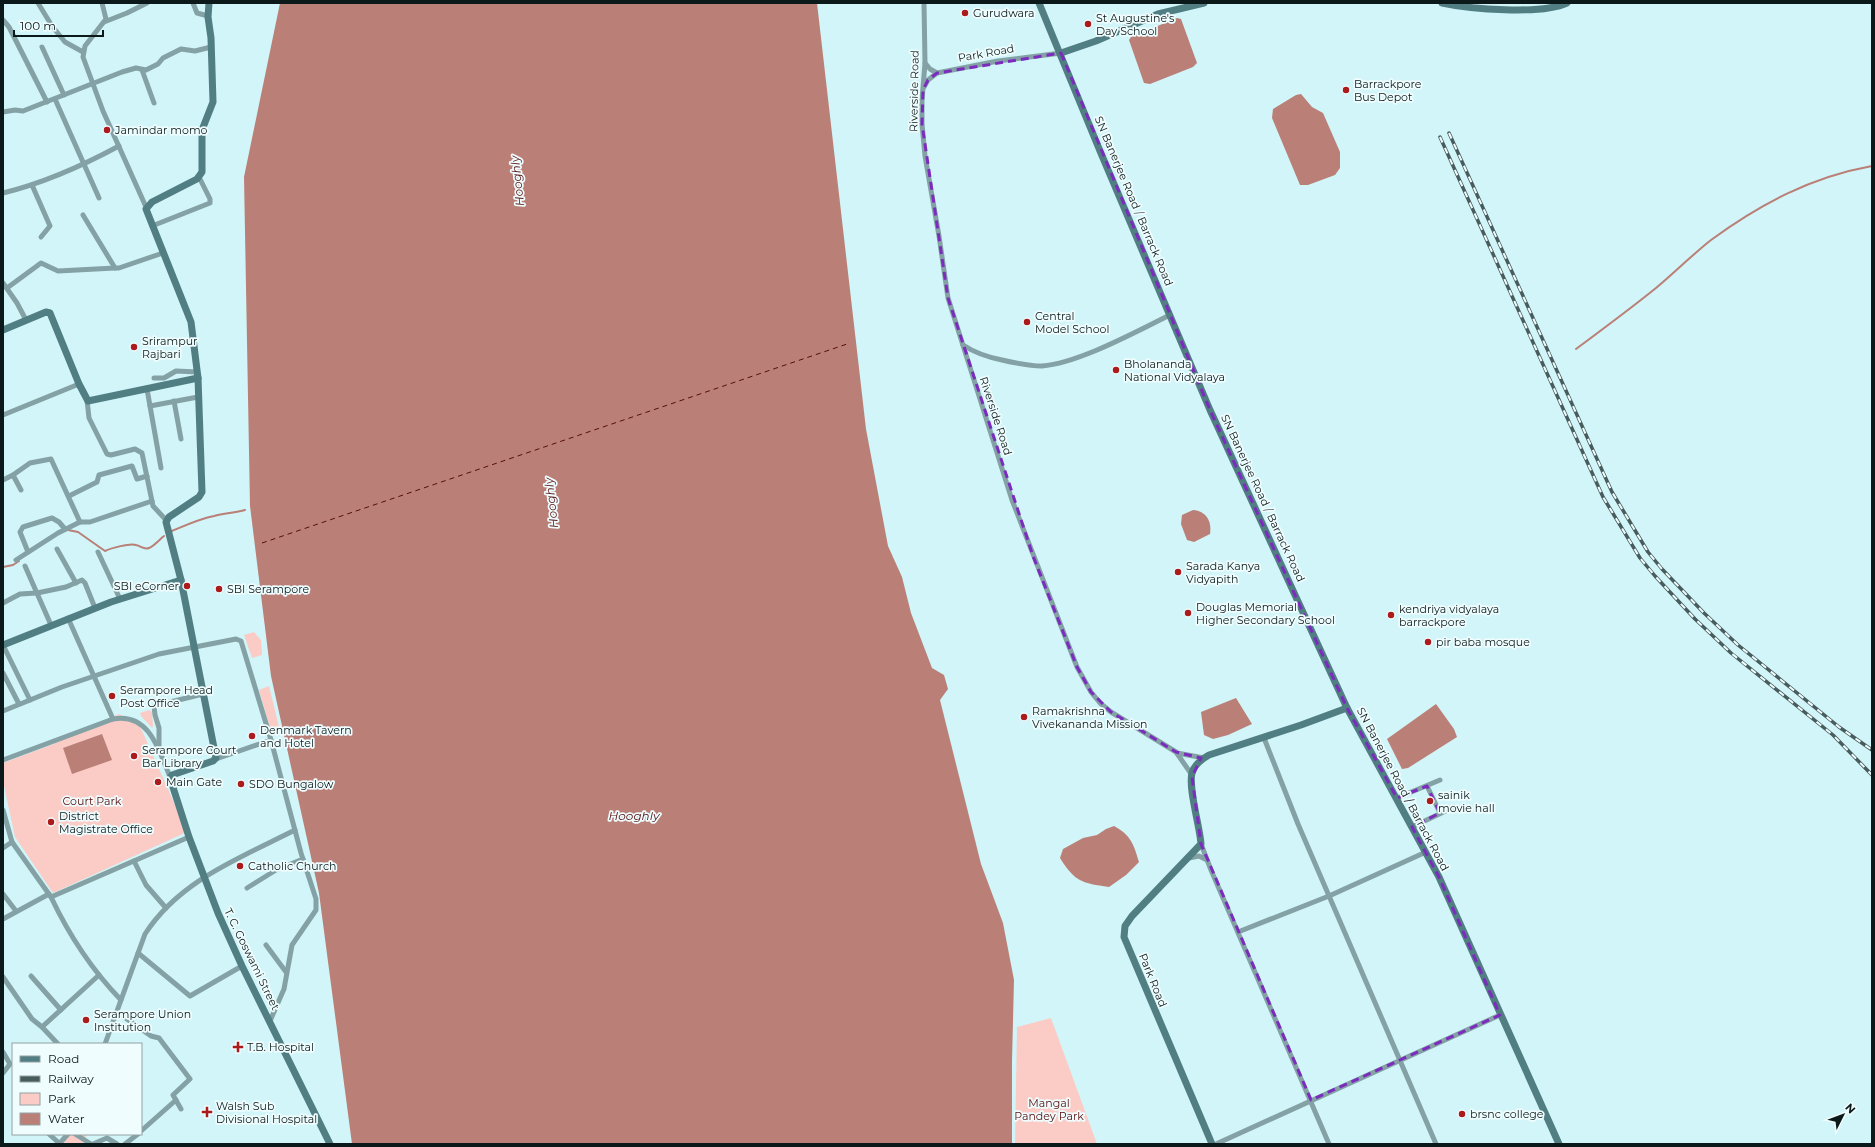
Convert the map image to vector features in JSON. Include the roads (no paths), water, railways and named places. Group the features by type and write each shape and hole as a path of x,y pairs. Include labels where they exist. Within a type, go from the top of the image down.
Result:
{"street":[{"path":"38,3 50,23 65,42 83,52"},
{"path":"102,3 106,16 104,22 85,46 83,52 92,83 146,207 152,226 191,322 197,375 202,492 199,497 167,521"},
{"path":"104,22 127,14 147,3"},
{"path":"193,3 197,13 208,16"},
{"path":"146,207 152,202 199,177 203,169 202,128 213,102 208,16 209,3"},
{"name":"Riverside Road","path":"924,3 925,63 922,114 925,156 948,298 1012,500 1083,679 1091,692 1111,712 1176,752 1192,774"},
{"name":"SN Banerjee Road / Barrack Road","path":"1039,3 1210,410 1347,708 1426,852 1559,1144"},
{"path":"1061,53 1096,41 1158,14 1201,3"},
{"path":"1442,3 1542,8 1560,6 1566,3"},
{"path":"3,20 9,26 47,102"},
{"path":"42,47 64,95"},
{"path":"3,112 11,110 23,111 125,71 136,68 142,70 156,66 163,58 181,50 195,50 211,47"},
{"name":"Park Road","path":"937,73 998,61 1061,53"},
{"path":"923,90 928,80 937,73 932,71 925,63"},
{"path":"142,70 154,103"},
{"path":"55,99 99,198"},
{"path":"3,193 32,185 84,164 119,146"},
{"path":"152,226 210,203 210,199 199,177"},
{"path":"32,185 50,226 41,237"},
{"path":"83,215 114,268"},
{"path":"7,288 41,263 58,271 119,268 163,253"},
{"path":"3,283 17,303 26,320"},
{"path":"3,330 46,312 50,313 86,400 88,418 106,453 111,455 138,449 142,452 152,501 156,510 167,521 181,580 193,648 216,759"},
{"path":"963,345 980,354 994,358 1020,364 1047,365 1062,362 1099,349 1170,315"},
{"path":"154,378 164,378 179,371 197,375"},
{"path":"86,400 93,401 147,389 197,375"},
{"path":"3,415 79,384"},
{"path":"147,389 161,468"},
{"path":"150,406 198,397"},
{"path":"174,401 181,439"},
{"path":"3,480 30,463 51,459 80,522"},
{"path":"69,496 97,482 100,475 132,466 137,479 147,476"},
{"path":"13,475 21,490"},
{"path":"16,560 65,529 80,522 90,522 152,501"},
{"path":"28,552 20,532 23,527 52,518 59,522 65,529"},
{"path":"57,549 76,583"},
{"path":"98,552 120,599"},
{"path":"26,566 51,625"},
{"path":"3,603 20,594 37,593 76,583 82,580 95,608"},
{"path":"30,700 3,645 95,608 181,580"},
{"path":"68,618 113,718"},
{"path":"3,711 159,654 238,640 241,642 271,740 317,905 313,915 292,945 284,989 270,1021"},
{"path":"3,673 19,704"},
{"path":"159,749 159,728 154,706 203,694"},
{"path":"1330,1144 1201,844 1195,812 1192,774 1196,765 1204,758 1347,708"},
{"path":"4,758 113,718 128,718 140,723 148,730 159,749 170,777 271,740"},
{"path":"1264,738 1298,824 1436,1144"},
{"path":"1176,752 1204,758"},
{"name":"T. C. Goswami Street","path":"170,777 189,837 218,913 242,966 330,1144"},
{"path":"1396,798 1440,780"},
{"path":"1427,786 1440,813"},
{"path":"1412,827 1454,807"},
{"path":"3,810 12,842 50,896 68,933 99,975 121,1000"},
{"path":"105,1043 145,934 154,921 166,908 204,876 295,830"},
{"path":"3,920 16,911 189,837"},
{"path":"3,848 12,842"},
{"name":"Park Road","path":"1201,844 1132,916 1124,926 1123,931 1145,989 1212,1144"},
{"path":"1238,932 1329,896 1426,852"},
{"path":"1189,858 1199,856 1207,860"},
{"path":"248,888 276,870 303,859"},
{"path":"134,861 149,889 166,908"},
{"path":"3,894 16,911"},
{"path":"266,945 286,972"},
{"path":"138,953 190,996 242,966"},
{"path":"42,1027 99,975"},
{"path":"31,976 61,1010"},
{"path":"3,977 32,1019 57,1043"},
{"path":"117,1012 151,1036 159,1038 190,1079 172,1095 181,1109"},
{"path":"1216,1144 1500,1015"},
{"path":"3,1052 9,1061 11,1068 3,1073"},
{"path":"142,1130 176,1100"},
{"path":"50,1135 60,1144 67,1135"},
{"path":"77,1135 92,1144 107,1138 117,1144"},
{"path":"125,1144 137,1135"}],"water":[{"name":"Hooghly","path":"280,3 817,3 866,429 888,546 902,577 911,613 932,668 944,675 948,689 940,700 981,864 1003,923 1014,980 1012,1144 352,1144 319,893 271,676 250,506 244,177"},
{"path":"1177,18 1181,19 1197,63 1193,67 1150,84 1144,83 1129,40 1131,37"},
{"path":"1301,94 1312,107 1323,113 1340,152 1340,168 1335,175 1308,185 1300,185 1272,118 1273,109 1296,95"},
{"path":"1193,510 1201,512 1205,515 1210,525 1210,534 1194,542 1187,540 1181,524 1182,515"},
{"path":"1236,698 1252,724 1228,735 1213,739 1204,735 1201,712"},
{"path":"1436,704 1454,729 1457,737 1408,768 1402,769 1387,739"},
{"path":"102,734 112,760 72,774 63,748"},
{"path":"1114,826 1120,829 1131,841 1139,862 1126,875 1109,887 1092,884 1075,877 1060,858 1063,849 1083,838 1097,835"}],"waterway":[{"path":"1576,349 1656,288 1711,240 1748,215 1807,185 1828,177 1872,166"},
{"path":"172,531 203,519 245,510"},
{"path":"68,530 78,532 105,551 116,547 129,545 149,548 164,536"},
{"path":"3,567 13,565 19,561"}],"railway":[{"path":"1449,133 1612,492 1648,552 1704,613 1738,645 1839,727 1872,750"},
{"path":"1440,137 1603,497 1640,558 1695,619 1731,653 1833,735 1872,775"}],"place":[{"name":"Gurudwara","path":"965,13"},
{"name":"St Augustine's Day School","path":"1088,24"},
{"name":"Barrackpore Bus Depot","path":"1346,90"},
{"name":"Jamindar momo","path":"107,130"},
{"name":"Central Model School","path":"1027,322"},
{"name":"Srirampur Rajbari","path":"134,347"},
{"name":"Bholananda National Vidyalaya","path":"1116,370"},
{"name":"Sarada Kanya Vidyapith","path":"1178,572"},
{"name":"SBI eCorner","path":"187,586"},
{"name":"SBI Serampore","path":"219,589"},
{"name":"Douglas Memorial Higher Secondary School","path":"1188,613"},
{"name":"kendriya vidyalaya barrackpore","path":"1391,615"},
{"name":"pir baba mosque","path":"1428,642"},
{"name":"Serampore Head Post Office","path":"112,696"},
{"name":"Ramakrishna Vivekananda Mission","path":"1024,717"},
{"name":"Denmark Tavern and Hotel","path":"252,736"},
{"name":"Serampore Court Bar Library","path":"134,756"},
{"name":"Main Gate","path":"158,782"},
{"name":"SDO Bungalow","path":"241,784"},
{"name":"sainik movie hall","path":"1430,801"},
{"name":"District Magistrate Office","path":"51,822"},
{"name":"Catholic Church","path":"240,866"},
{"name":"Serampore Union Institution","path":"86,1020"},
{"name":"T.B. Hospital","path":"238,1047"},
{"name":"Walsh Sub Divisional Hospital","path":"207,1112"},
{"name":"brsnc college","path":"1462,1114"}],"park label":[{"name":"Court Park","path":"92,801"},
{"name":"Mangal Pandey Park","path":"1049,1109"}]}
